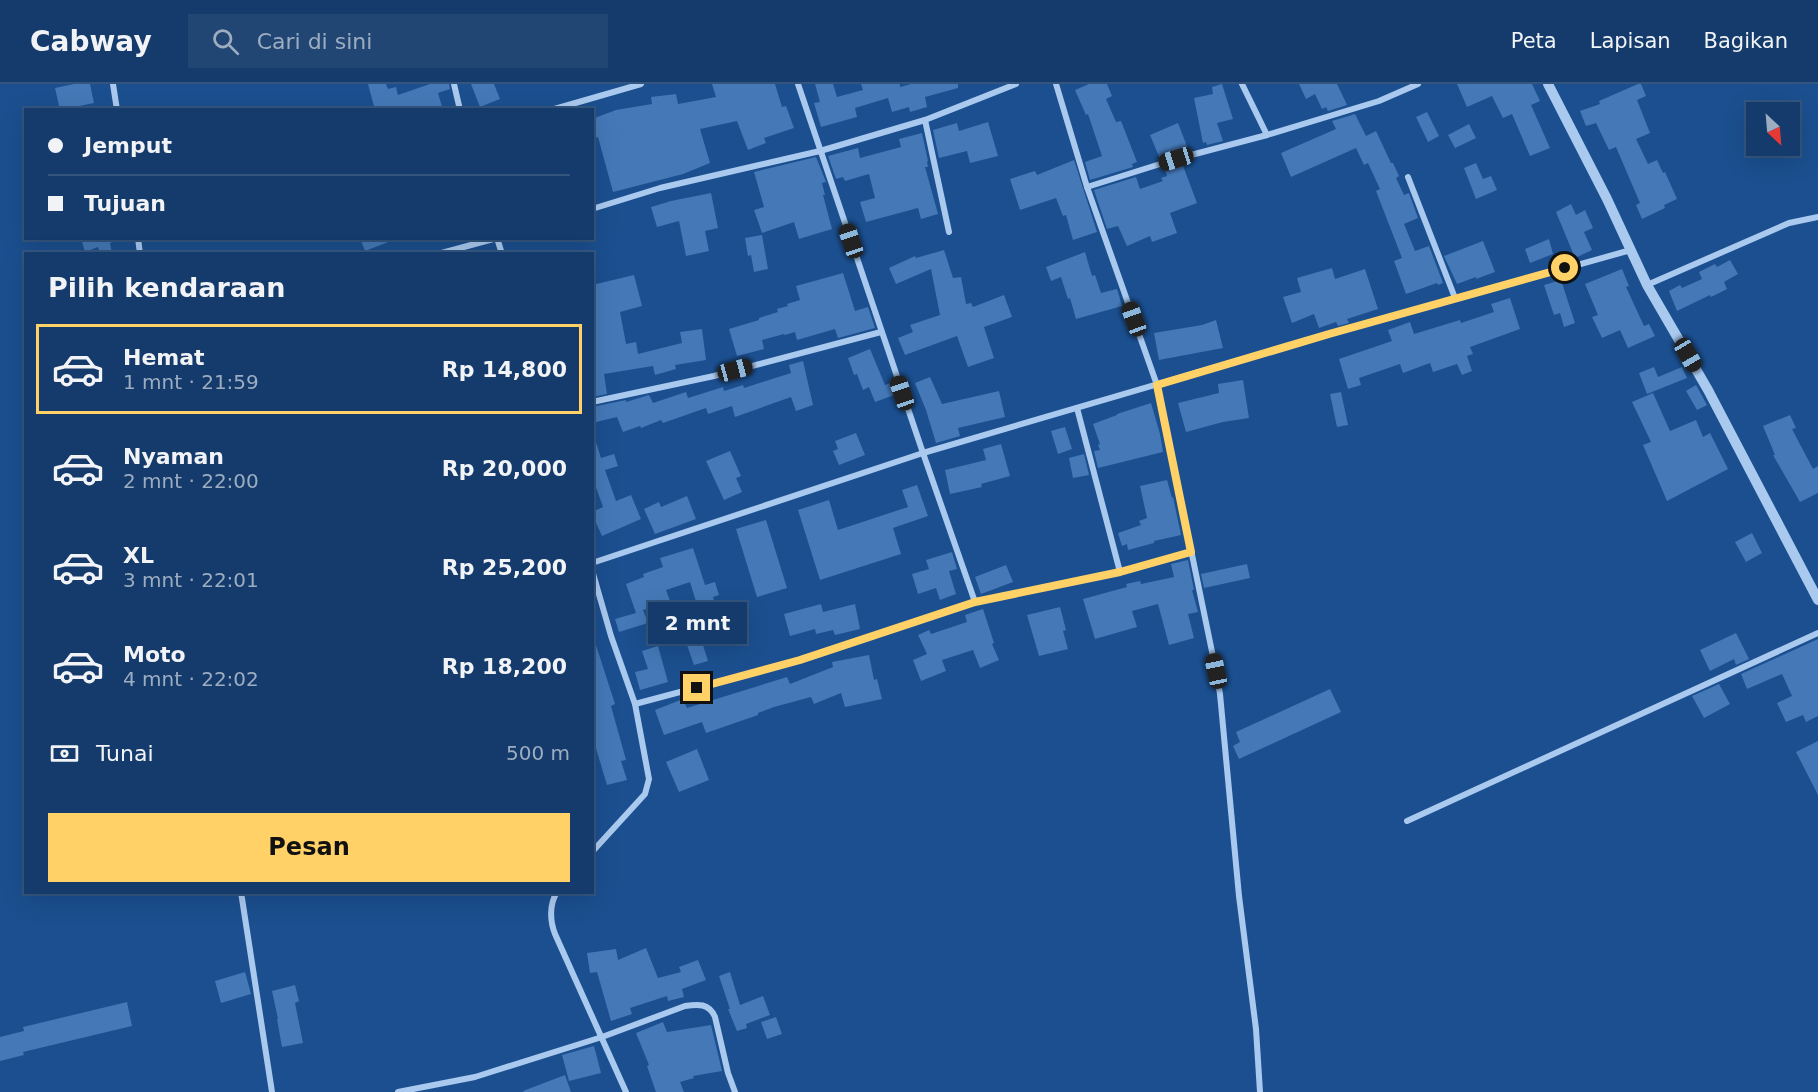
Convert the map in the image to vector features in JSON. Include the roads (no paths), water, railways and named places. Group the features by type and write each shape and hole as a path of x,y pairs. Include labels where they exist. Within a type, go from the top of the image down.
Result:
{"street":[{"path":"113,84 117,108"},
{"path":"454,84 460,108"},
{"path":"558,108 641,84"},
{"path":"798,84 922,453 975,602"},
{"path":"594,208 660,188 820,151 926,120 1016,84"},
{"path":"1056,84 1087,187 1157,385 1220,694 1239,896 1256,1029 1260,1092"},
{"path":"1242,84 1267,135"},
{"path":"1087,187 1379,101 1418,84"},
{"path":"1548,84 1607,199 1647,285 1708,390 1814,586 1818,600"},
{"path":"926,120 949,232"},
{"path":"1408,177 1455,298"},
{"path":"1647,285 1789,223 1818,217"},
{"path":"445,252 490,240"},
{"path":"594,562 922,453 1455,298 1631,250"},
{"path":"594,402 714,376 881,332"},
{"path":"1077,408 1120,572"},
{"path":"635,704 800,660 975,602 1120,572 1191,552"},
{"path":"594,577 611,636 635,704 649,779 645,794 594,850"},
{"path":"1407,821 1818,633"},
{"path":"241,894 272,1092"},
{"path":"556,894 553,902 552,925 626,1092"},
{"path":"398,1092 475,1077 602,1037 685,1006 697,1004 706,1006 715,1017 728,1073 735,1092"}]}
